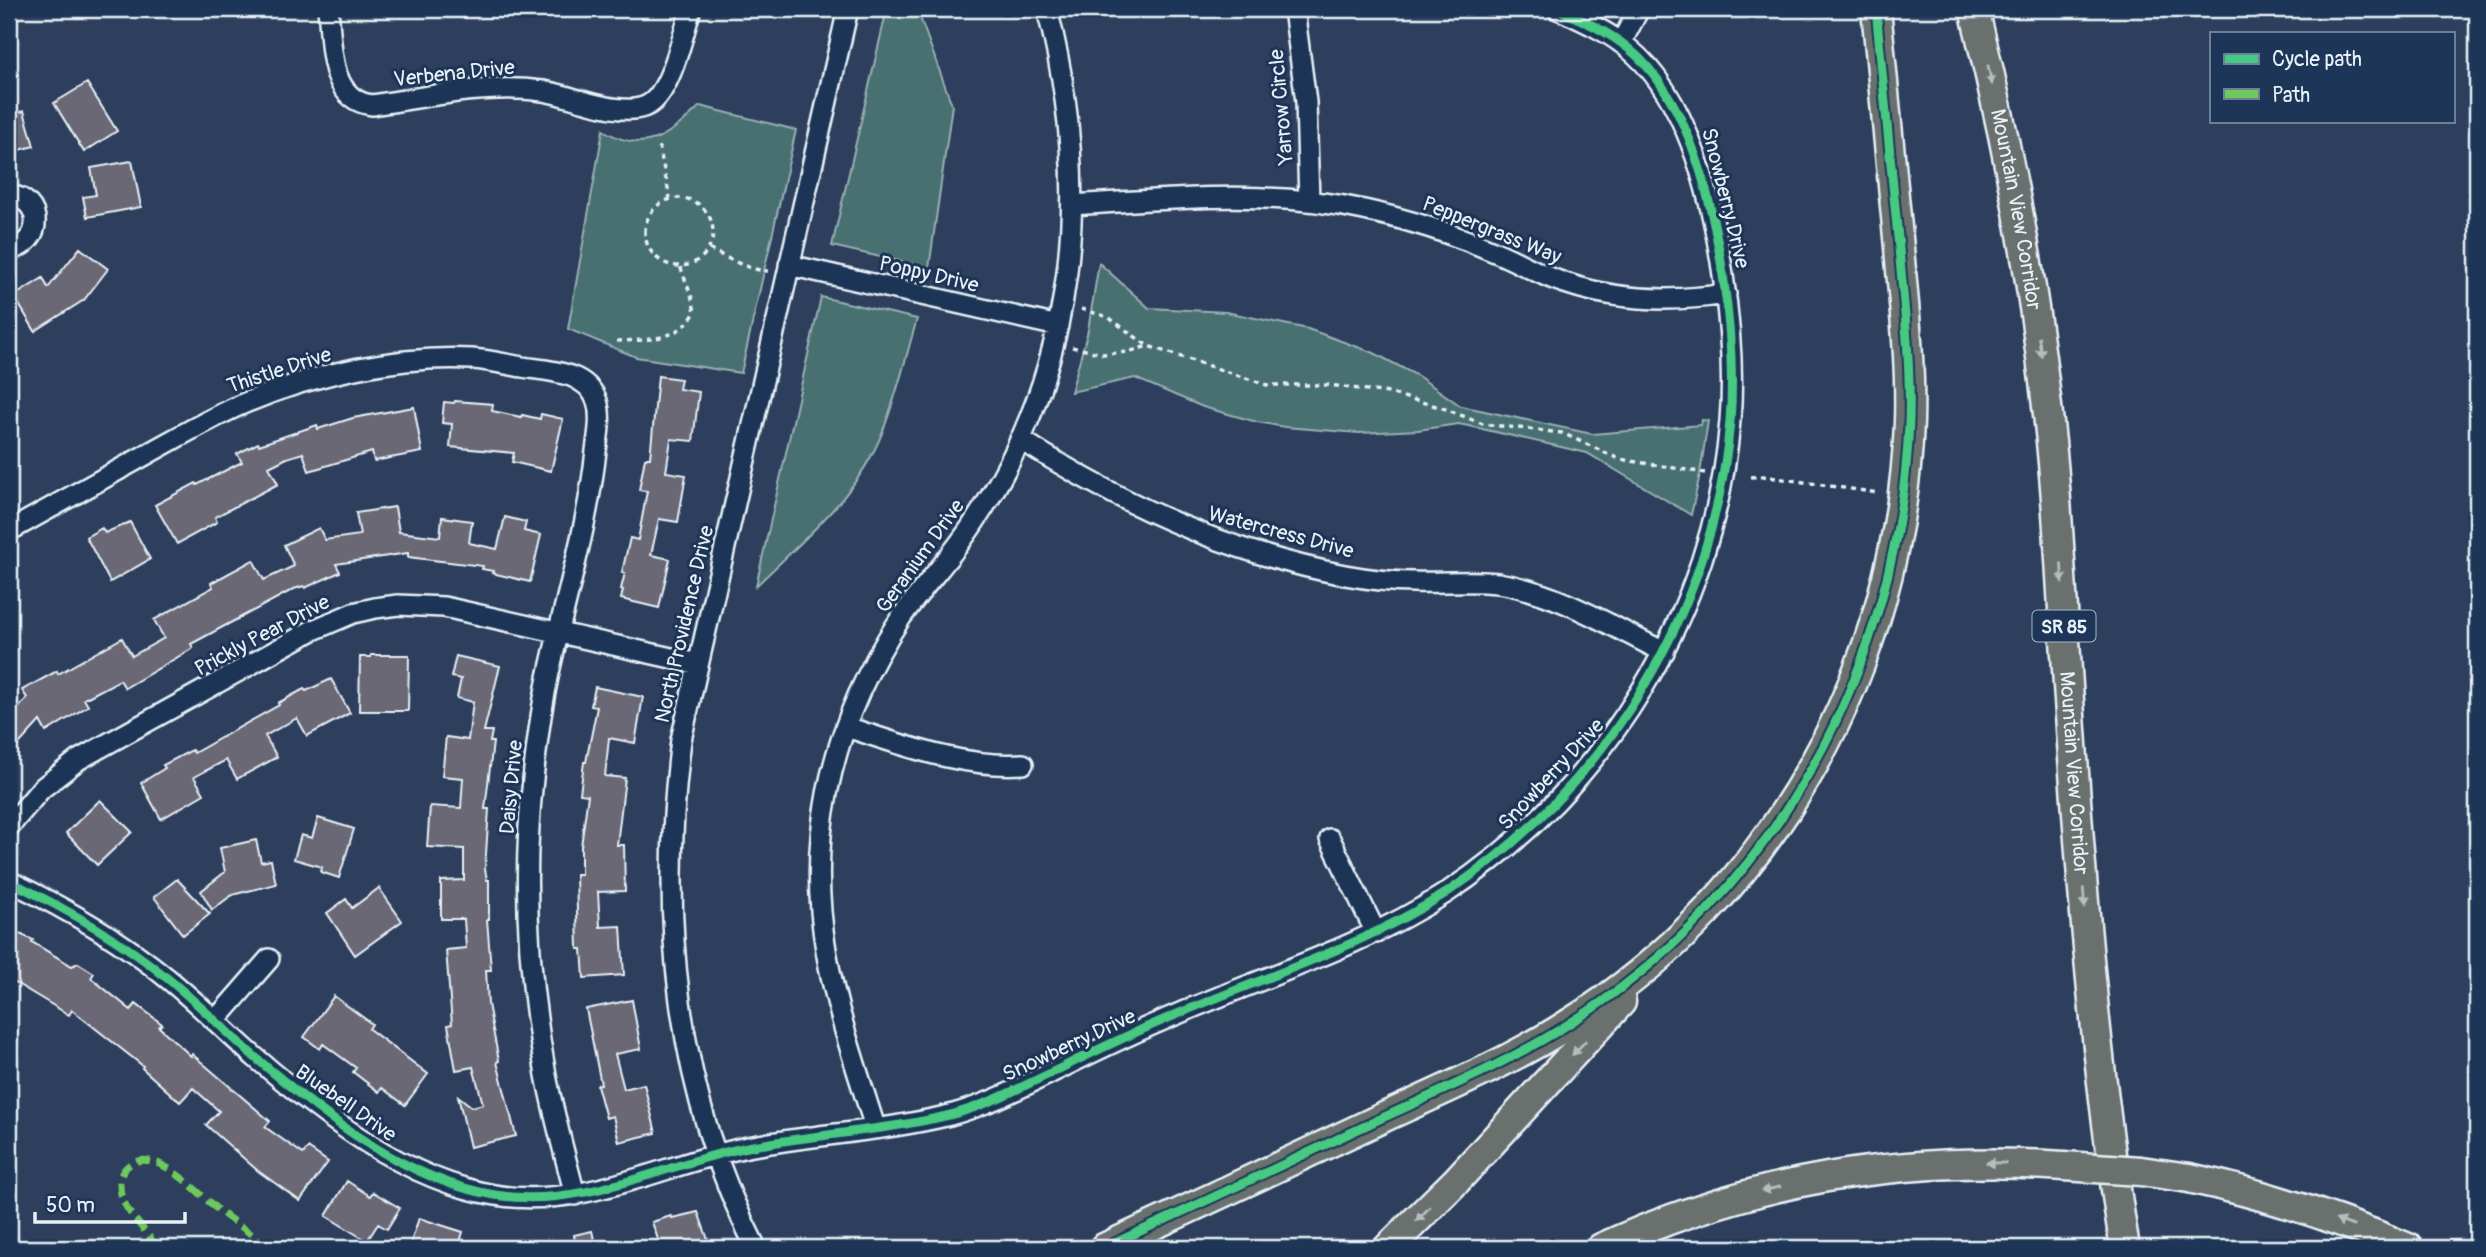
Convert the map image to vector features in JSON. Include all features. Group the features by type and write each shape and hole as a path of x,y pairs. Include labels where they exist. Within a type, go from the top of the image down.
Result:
{"highway":[{"path":"1388,1248 1457,1180 1749,863 1780,820 1819,756 1839,718 1871,637 1893,553 1906,465 1909,373 1876,9"},
{"name":"Mountain View Corridor","path":"1974,9 2020,218 2046,398 2059,531 2090,976 2110,1153 2125,1248"},
{"path":"1104,1248 1527,1049 1569,1025 1609,997 1692,926"},
{"path":"1601,1248 1713,1205 1790,1184 1880,1168 1971,1162 2141,1171 2189,1178 2279,1200 2409,1248"}],"street":[{"name":"Verbena Drive","path":"328,9 338,80 355,101 372,105 480,90 523,89 562,94 629,110 647,106 655,101 665,86 691,9"},
{"name":"North Providence Drive","path":"756,1248 715,1154 702,1114 684,1031 671,922 670,876 675,786 681,740 848,9"},
{"name":"Geranium Drive","path":"875,1127 832,987 820,902 822,821 833,768 867,676 884,644 974,523 1002,475 1038,396 1058,326 1070,261 1073,205 1069,121 1063,77 1047,9"},
{"name":"Yarrow Circle","path":"1294,9 1306,102 1309,201"},
{"name":"Snowberry Drive","path":"715,1154 950,1115 998,1098 1174,1016 1376,933 1441,897 1474,874 1529,828 1597,755 1620,725 1664,652 1706,545 1725,462 1731,420 1732,380 1726,294 1713,222 1686,130 1667,91 1655,75 1621,43 1558,9"},
{"path":"1621,43 1639,9"},
{"path":"9,195 21,198 28,204 35,220 31,237 25,244 9,250"},
{"name":"Peppergrass Way","path":"1073,205 1220,196 1309,201 1362,209 1439,230 1503,255 1548,277 1584,289 1658,299 1726,294"},
{"name":"Poppy Drive","path":"789,265 1058,326"},
{"name":"Thistle Drive","path":"9,531 222,413 270,393 348,372 414,360 475,359 565,374 582,381 588,387"},
{"name":"Daisy Drive","path":"575,1195 547,1079 532,978 527,881 532,781 544,697 581,544 596,456 600,411 594,394 588,387"},
{"name":"Watercress Drive","path":"1020,439 1057,463 1141,509 1253,553 1378,580 1480,582 1519,587 1557,600 1664,652"},
{"name":"Prickly Pear Drive","path":"9,827 40,789 78,760 312,631 353,613 398,605 433,606 698,664"},
{"path":"846,727 953,760 988,765 1023,764"},
{"path":"1330,839 1376,933"},
{"name":"Bluebell Drive","path":"9,881 69,912 134,953 170,980 292,1088 332,1118 424,1174 447,1183 495,1195 533,1198 575,1195 610,1188 715,1154"},
{"path":"215,1021 269,959"}],"path":[{"path":"659,146 670,198"},
{"path":"670,198 691,199 701,205 709,214 713,225 709,249 701,258 680,267 669,265 651,253 645,243 645,221 650,211 670,198"},
{"path":"709,249 737,263 768,271"},
{"path":"617,341 656,340 689,323 695,312 680,267"},
{"path":"1081,309 1108,317 1148,346 1267,385 1329,385 1389,393 1443,408 1482,424 1562,433 1619,460 1714,474"},
{"path":"1072,347 1103,354 1128,352 1148,346"},
{"path":"1751,477 1763,476 1881,493"}],"green space":[{"path":"887,9 917,9 952,105 929,268 832,246"},
{"path":"700,106 796,130 741,373 636,357 568,329 603,130 618,138 644,142 666,134"},
{"path":"1099,263 1149,308 1226,312 1308,329 1374,353 1418,376 1461,406 1592,434 1701,425 1702,420 1708,421 1691,515 1587,453 1469,426 1458,424 1418,430 1359,433 1285,427 1203,407 1135,378 1071,392 1088,330"},
{"path":"821,297 917,319 882,433 859,477 828,515 756,586"}],"building":[{"path":"87,83 117,131 84,152 54,103"},
{"path":"24,111 34,146 9,153 9,115"},
{"path":"132,161 141,207 87,217 83,197 96,195 91,168"},
{"path":"80,248 108,269 84,300 35,331 14,296 43,278 48,288"},
{"path":"658,376 681,379 679,389 699,392 693,441 671,439 666,472 686,475 678,522 659,519 651,555 670,559 659,608 621,599 625,573 622,572 630,538 638,540 647,491 639,490 645,458 650,458"},
{"path":"444,402 493,404 492,411 521,417 540,419 541,414 563,419 551,471 512,462 514,453 450,447 452,424 442,423"},
{"path":"414,407 422,452 374,461 372,452 309,471 303,453 287,458 269,467 278,484 215,517 217,522 177,544 155,505 242,462 237,454 258,443 259,445 317,425 318,429 353,418"},
{"path":"395,507 399,532 440,537 442,517 472,521 469,543 497,549 505,517 526,522 524,531 541,535 530,582 492,573 493,571 482,569 483,566 408,557 408,553 336,564 340,572 305,588 294,589 191,644 193,648 125,688 120,680 84,699 88,706 46,732 40,721 9,755 9,719 27,698 22,690 57,671 58,674 122,638 132,656 164,638 154,620 213,587 211,583 253,560 264,580 294,566 284,545 319,528 325,540 360,535 356,513"},
{"path":"130,522 150,559 110,582 86,537 102,528 105,533"},
{"path":"409,655 408,711 359,711 360,657"},
{"path":"456,656 500,666 484,731 492,731 490,742 493,742 485,809 489,809 485,869 489,880 487,919 491,970 486,970 488,1004 499,1061 497,1062 516,1136 470,1147 458,1096 472,1107 483,1104 473,1067 456,1070 448,1025 452,1024 446,950 466,948 464,919 441,919 441,881 464,880 464,849 427,847 430,806 461,808 463,778 442,776 446,737 468,740 473,702 457,698 461,679 451,677"},
{"path":"331,679 350,713 307,736 297,718 265,736 277,757 237,779 226,760 194,777 204,794 161,819 141,783 165,768 163,765 192,750 194,753 279,705 278,703"},
{"path":"595,687 643,697 635,743 609,738 605,776 625,778 617,845 624,845 625,891 598,892 600,927 621,926 624,975 584,978 582,949 578,949 576,874 581,874 581,846 588,795 580,794 584,762 597,707 591,706"},
{"path":"100,800 132,832 97,865 66,833"},
{"path":"318,818 354,829 339,878 321,872 322,867 294,859 301,835 312,838"},
{"path":"256,840 261,862 271,860 276,884 232,895 212,910 201,891 225,872 220,848"},
{"path":"177,879 210,914 183,935 154,897"},
{"path":"379,888 402,921 355,955 327,913 346,899 352,908"},
{"path":"9,929 33,940 32,942 72,966 78,963 94,973 91,978 131,1010 136,1004 162,1024 159,1027 191,1056 192,1054 270,1121 265,1127 303,1154 308,1148 328,1162 300,1201 258,1171 206,1125 219,1111 193,1088 180,1102 142,1068 143,1066 72,1010 69,1015 9,979"},
{"path":"334,996 372,1024 369,1029 428,1074 405,1105 382,1088 379,1092 353,1072 356,1068 323,1044 320,1049 304,1037"},
{"path":"632,1000 641,1049 615,1054 624,1089 644,1084 656,1133 619,1142 613,1116 606,1118 597,1085 601,1084 586,1009"},
{"path":"347,1181 370,1196 373,1192 400,1208 387,1229 378,1224 367,1241 326,1216"},
{"path":"698,1212 711,1248 661,1248 652,1222"},
{"path":"419,1218 463,1232 458,1248 409,1248"},
{"path":"592,1231 596,1248 576,1248 574,1235"}],"marked path":[{"path":"156,1248 127,1208 121,1194 123,1171 140,1160 164,1166 176,1174 218,1210 270,1248"}],"cycle path":[{"path":"9,881 91,925 149,963 282,1080 367,1143 429,1175 461,1187 495,1195 529,1198 594,1190 753,1146 901,1125 964,1111 1006,1095 1165,1019 1316,959 1415,912 1503,851 1555,802 1602,748 1642,689 1675,626 1702,560 1720,492 1731,403 1729,329 1712,215 1694,152 1667,94 1649,69 1612,36 1558,9"},
{"path":"1104,1248 1476,1074 1567,1025 1641,972 1707,911 1764,842 1813,766 1852,686 1881,601 1900,512 1909,422 1905,313 1876,9"}]}
